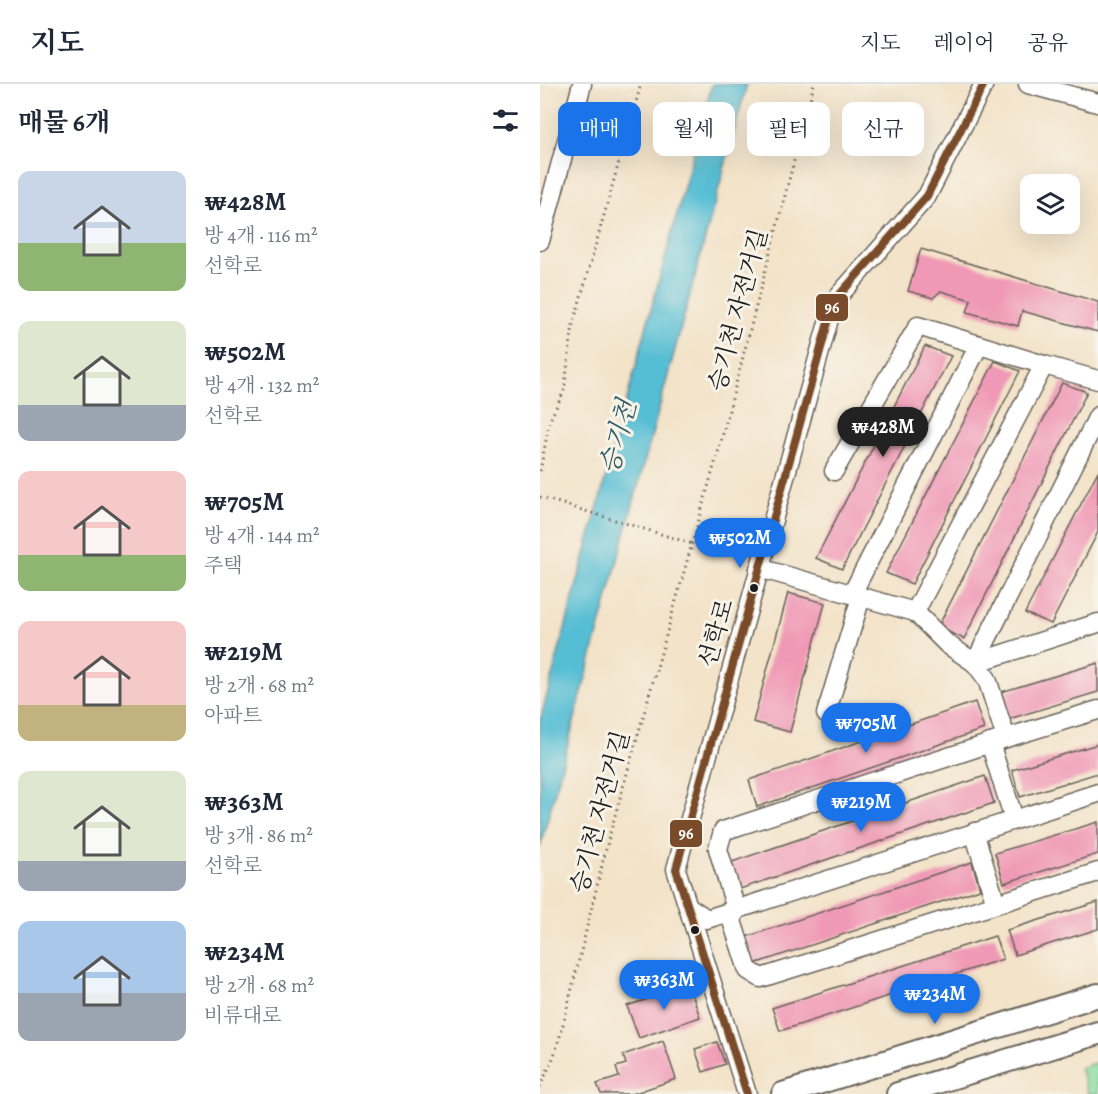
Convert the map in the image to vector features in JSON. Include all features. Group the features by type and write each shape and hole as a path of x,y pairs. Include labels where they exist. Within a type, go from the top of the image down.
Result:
{"main road":[{"path":"783,1094 1098,995"},
{"path":"898,1094 1098,1033"}],"street":[{"path":"540,241 582,84"},
{"name":"선학로","path":"747,1094 675,868 834,301 927,196 984,84"},
{"path":"1028,84 1098,103"},
{"path":"834,471 918,327 1098,380"},
{"path":"826,714 856,596 979,345"},
{"path":"915,612 1044,365"},
{"path":"975,663 1098,416"},
{"path":"759,568 915,612 947,644 975,663 987,679 1014,819"},
{"path":"975,663 1098,623"},
{"path":"1098,710 998,740 723,831 718,849 736,909 732,921 748,970 761,978 1098,872"},
{"path":"689,907 707,919 1098,793"},
{"path":"974,832 996,904"}],"path":[{"path":"540,471 550,420 564,391 573,325 641,84"},
{"name":"승기천 자전거길","path":"540,1087 554,1056 562,1029 609,837 693,544 814,84"},
{"path":"540,496 693,544"}],"green space":[{"path":"1098,1062 1098,1094 1088,1094 1080,1068"}],"water":[{"path":"712,84 747,84 735,128 735,102 707,102"},
{"name":"승기천","path":"693,156 727,156 540,847 540,721"}],"building":[{"path":"921,249 1098,302 1098,332 1022,311 1018,326 967,312 971,300 941,291 933,298 908,291"},
{"path":"925,346 951,356 842,569 816,558"},
{"path":"995,361 1020,371 912,584 886,573"},
{"path":"1062,383 1087,392 964,639 938,627"},
{"path":"1098,471 1098,532 1051,624 1025,613"},
{"path":"788,593 825,603 790,732 753,722"},
{"path":"1098,663 1098,692 1009,719 1001,692"},
{"path":"975,702 984,729 757,807 749,780"},
{"path":"1098,744 1098,773 1020,797 1012,770"},
{"path":"985,776 994,803 737,890 729,863"},
{"path":"1098,822 1098,854 1004,883 995,853"},
{"path":"972,862 980,889 754,964 746,937"},
{"path":"1098,902 1098,929 1015,955 1007,930"},
{"path":"995,936 1003,959 780,1031 772,1008"},
{"path":"689,985 700,1017 639,1038 627,1006"},
{"path":"663,1041 676,1079 632,1094 601,1094 597,1084 619,1077 616,1067 626,1064 623,1055"},
{"path":"717,1042 725,1064 703,1072 695,1049"}],"transit line":[{"name":"96","path":"747,1094 676,869 834,301 927,196 984,84"}]}
